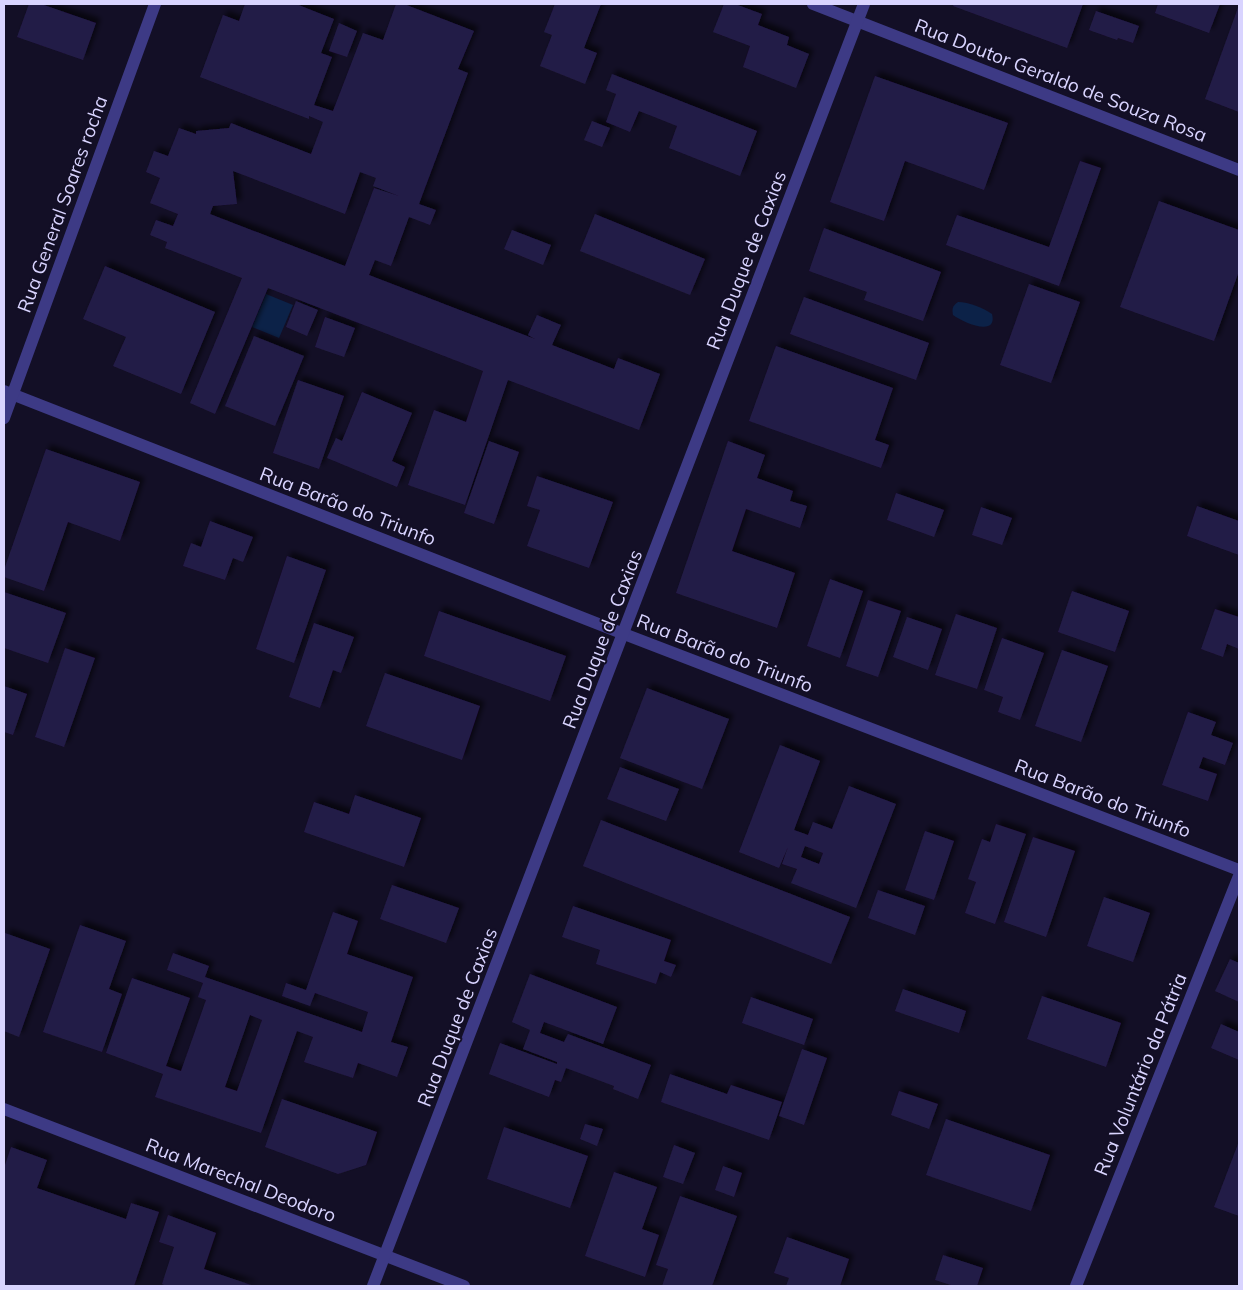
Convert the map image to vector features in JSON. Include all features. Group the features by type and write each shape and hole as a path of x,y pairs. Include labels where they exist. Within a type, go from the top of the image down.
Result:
{"street":[{"name":"Rua General Soares rocha","path":"4,418 8,392 155,4"},
{"name":"Rua Doutor Geraldo de Souza Rosa","path":"813,4 1239,170"},
{"name":"Rua Duque de Caxias","path":"373,1286 864,4"},
{"name":"Rua Barão do Triunfo","path":"8,392 624,634 1239,870"},
{"name":"Rua Voluntário da Pátria","path":"1076,1286 1239,876"},
{"name":"Rua Marechal Deodoro","path":"4,1109 464,1286"}],"water":[{"path":"266,294 293,305 279,338 252,327"},
{"path":"958,302 971,304 992,314 990,325 985,327 978,326 953,315 953,309"}],"building":[{"path":"29,4 41,4 96,23 83,60 17,37"},
{"path":"245,4 296,4 334,19 321,53 332,57 314,105 333,111 363,33 383,40 396,4 404,4 474,31 458,69 468,73 419,204 436,210 430,225 409,217 391,266 375,260 369,275 535,339 528,335 537,315 561,325 552,345 614,369 618,358 660,374 639,430 508,380 465,505 408,485 434,410 466,422 483,371 268,288 215,414 190,403 242,278 165,248 167,242 150,235 156,220 173,226 178,214 150,203 160,178 146,172 154,151 168,156 179,128 196,134 196,131 229,128 231,123 311,154 323,122 309,116 309,119 200,77 223,15 239,21","holes":["233,171 345,214 360,172 376,178 373,186 399,196 374,188 345,266 210,214 213,206 237,204"]},
{"path":"555,4 601,4 584,48 597,53 585,84 540,66 552,35 544,32"},
{"path":"724,4 735,4 762,14 758,25 789,37 787,45 809,54 796,88 743,67 750,46 713,32"},
{"path":"954,4 1083,4 1067,48 953,6"},
{"path":"1158,4 1220,4 1209,33 1155,13"},
{"path":"1239,5 1239,112 1205,99"},
{"path":"1096,11 1139,26 1133,43 1118,38 1117,40 1089,30"},
{"path":"339,23 357,31 347,57 329,51"},
{"path":"612,74 757,131 740,176 669,148 677,126 639,111 630,132 606,122 616,94 606,90"},
{"path":"875,76 1008,123 984,190 905,161 884,221 830,202"},
{"path":"592,121 610,128 602,147 584,140"},
{"path":"1080,161 1101,168 1059,286 946,245 957,215 1049,247"},
{"path":"1159,201 1239,230 1239,271 1214,341 1120,307"},
{"path":"595,214 705,259 690,295 580,251"},
{"path":"824,228 941,272 923,321 864,300 867,292 809,271"},
{"path":"512,230 551,245 543,265 504,249"},
{"path":"105,266 215,312 181,394 113,366 126,337 83,319"},
{"path":"1029,284 1080,302 1051,383 1000,365"},
{"path":"804,297 929,343 916,380 790,334"},
{"path":"296,301 318,310 307,336 286,327"},
{"path":"325,317 355,328 344,357 315,347"},
{"path":"254,336 304,356 275,426 225,406"},
{"path":"776,346 893,388 875,440 889,445 881,468 749,421"},
{"path":"298,380 344,396 319,469 273,453"},
{"path":"362,392 412,413 392,461 405,467 397,487 327,458 336,438 342,441"},
{"path":"489,441 519,452 494,524 464,513"},
{"path":"728,441 765,455 757,478 793,491 790,501 807,506 800,528 746,509 732,551 795,573 777,628 676,593"},
{"path":"46,449 140,482 120,541 68,522 44,591 4,577 4,570"},
{"path":"537,476 613,502 589,568 527,546 540,510 527,506"},
{"path":"896,493 944,510 934,537 887,520"},
{"path":"1197,506 1239,521 1239,555 1187,536"},
{"path":"981,507 1012,518 1002,545 972,535"},
{"path":"210,521 253,537 243,562 233,558 225,580 183,566 191,543 201,547"},
{"path":"287,556 326,570 294,663 256,649"},
{"path":"830,579 863,591 840,658 807,646"},
{"path":"1072,591 1129,611 1115,652 1058,632"},
{"path":"4,592 66,613 48,663 4,648"},
{"path":"868,600 901,611 878,677 846,666"},
{"path":"1215,609 1239,617 1239,649 1227,644 1223,657 1201,649"},
{"path":"439,611 566,656 550,701 424,656"},
{"path":"956,614 997,628 977,689 935,675"},
{"path":"907,617 942,629 928,670 893,657"},
{"path":"314,623 354,637 341,673 333,670 320,708 289,697"},
{"path":"1002,638 1044,653 1020,720 998,712 1003,697 984,690"},
{"path":"65,648 95,658 64,747 35,737"},
{"path":"1062,650 1108,666 1081,742 1035,726"},
{"path":"385,673 480,706 462,760 366,726"},
{"path":"4,686 27,694 13,735 4,732"},
{"path":"647,688 729,719 702,789 620,758"},
{"path":"1188,712 1216,722 1211,735 1233,743 1225,765 1203,757 1199,768 1217,774 1208,801 1162,785"},
{"path":"780,745 820,761 794,830 808,835 813,822 832,829 849,786 896,804 856,908 791,883 797,869 782,864 788,847 779,868 739,852","holes":["805,846 823,853 819,864 801,857"]},
{"path":"620,767 679,789 666,821 607,799"},
{"path":"355,795 421,818 404,867 304,832 314,802 349,814"},
{"path":"601,820 850,917 831,964 583,866"},
{"path":"996,824 1026,834 995,924 965,913 976,882 968,879 982,839 990,842"},
{"path":"925,831 954,841 934,900 905,890"},
{"path":"1033,837 1075,851 1046,937 1004,922"},
{"path":"392,885 459,908 446,943 380,919"},
{"path":"878,890 925,906 915,935 868,918"},
{"path":"1104,897 1150,913 1133,962 1087,946"},
{"path":"573,906 671,940 664,961 676,965 671,977 660,972 656,984 596,964 600,950 562,937"},
{"path":"333,912 358,921 347,954 413,977 391,1042 408,1047 397,1077 358,1063 353,1078 304,1062 313,1037 297,1031 261,1133 155,1097 163,1074 106,1053 132,978 190,998 166,1066 181,1071 206,1000 198,997 203,983 167,970 173,953 209,966 205,977 362,1032 368,1012 315,993 310,1006 282,996 286,983 306,990","holes":["250,1015 262,1020 237,1091 225,1087"]},
{"path":"80,925 126,941 109,989 122,994 102,1052 43,1032"},
{"path":"5,933 50,949 19,1037 4,1031"},
{"path":"1230,959 1239,963 1239,1002 1215,991"},
{"path":"530,974 617,1007 603,1044 544,1022 540,1033 564,1042 568,1034 651,1065 638,1099 613,1089 614,1086 566,1068 561,1082 555,1080 549,1097 489,1074 500,1043 557,1064 557,1062 523,1049 530,1030 512,1022"},
{"path":"903,989 966,1011 959,1033 895,1011"},
{"path":"1042,996 1121,1023 1106,1067 1027,1039"},
{"path":"751,997 813,1019 804,1045 742,1023"},
{"path":"1221,1024 1239,1032 1239,1060 1211,1048"},
{"path":"802,1049 827,1058 804,1125 779,1116"},
{"path":"670,1074 727,1094 731,1085 782,1102 769,1140 661,1102"},
{"path":"899,1091 938,1104 929,1129 891,1115"},
{"path":"282,1099 377,1132 366,1165 338,1174 265,1147"},
{"path":"946,1119 1050,1155 1031,1211 926,1175"},
{"path":"585,1124 603,1129 597,1146 580,1139"},
{"path":"504,1127 588,1156 570,1208 487,1179"},
{"path":"674,1145 695,1153 683,1184 663,1177"},
{"path":"1239,1145 1239,1216 1214,1207"},
{"path":"11,1147 47,1160 37,1188 126,1219 131,1203 159,1212 134,1286 4,1286 4,1168"},
{"path":"723,1166 742,1173 734,1197 715,1190"},
{"path":"614,1172 657,1187 642,1229 659,1235 645,1277 585,1256"},
{"path":"680,1196 737,1216 712,1286 662,1286 668,1269 656,1265"},
{"path":"168,1215 216,1233 204,1269 254,1286 166,1286 162,1284 174,1247 159,1242"},
{"path":"787,1237 849,1259 840,1286 786,1286 789,1278 774,1273"},
{"path":"943,1255 983,1268 977,1286 954,1286 935,1280"}]}
